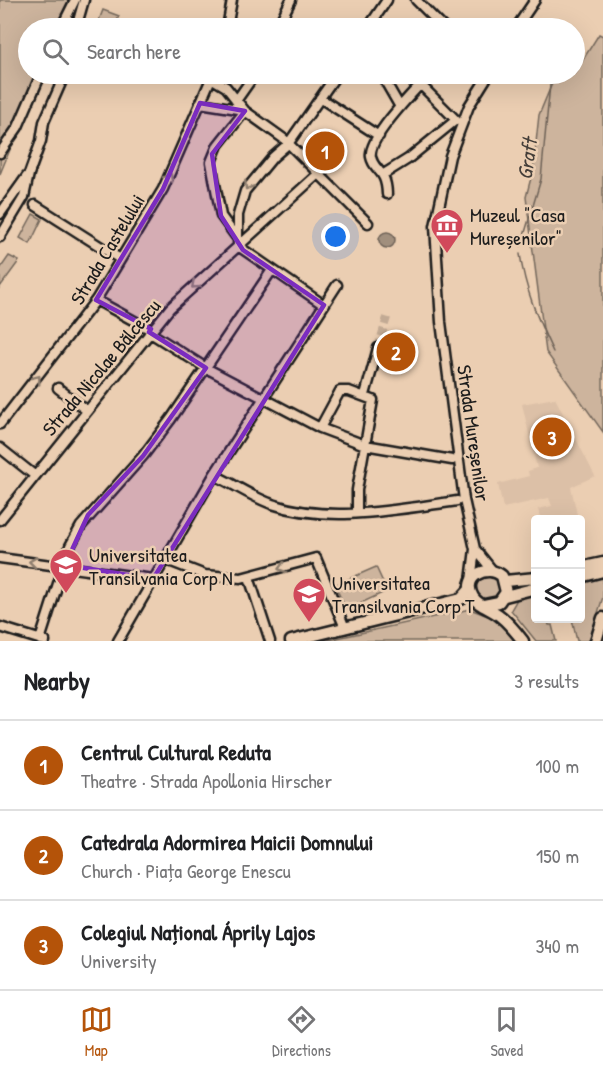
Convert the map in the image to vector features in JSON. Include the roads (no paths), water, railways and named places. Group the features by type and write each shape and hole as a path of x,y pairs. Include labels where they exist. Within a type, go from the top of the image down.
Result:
{"main road":[{"path":"585,567 603,563"},
{"path":"291,641 461,599 477,573 492,570 505,581 531,578"},
{"path":"585,576 603,571"},
{"path":"505,581 504,615 523,641"},
{"path":"471,586 475,599 510,625"},
{"path":"484,605 494,605 504,598 531,590"},
{"path":"596,641 603,618"}],"street":[{"path":"66,18 75,0"},
{"path":"79,18 84,0"},
{"path":"229,18 232,0"},
{"path":"283,18 291,0"},
{"path":"375,18 387,0"},
{"path":"416,0 434,18"},
{"path":"523,18 535,0"},
{"path":"0,153 18,127 37,84"},
{"path":"0,237 24,197 29,174 41,141 44,122 61,84"},
{"name":"Strada Castelului","path":"0,424 96,300 163,189 208,84"},
{"path":"222,84 245,111 288,144 368,223"},
{"path":"236,101 248,84"},
{"path":"238,242 238,209 245,191 273,157 288,144 330,84"},
{"path":"387,84 400,107"},
{"path":"384,174 408,159 456,120 420,84 379,136 370,154 371,159 384,174 387,194"},
{"name":"Strada Mureșenilor","path":"471,586 476,549 464,500 441,322 435,247 437,213 450,156 470,106 483,84"},
{"path":"320,98 379,136"},
{"path":"200,103 245,111"},
{"path":"245,111 218,145 211,162 221,216 238,242 272,270 324,304"},
{"path":"0,214 29,174"},
{"name":"Strada Nicolae Bălcescu","path":"0,520 170,308 238,242 318,174"},
{"path":"35,205 120,259"},
{"path":"0,627 43,640 75,535 88,515 143,456 272,270"},
{"path":"118,641 214,475 337,285"},
{"path":"96,300 150,331 206,368 320,428 365,445 452,460"},
{"path":"365,395 378,348"},
{"path":"58,388 86,410"},
{"path":"320,428 340,392 350,391 372,398 374,402 357,490 357,513"},
{"path":"0,448 34,475"},
{"path":"214,475 271,504 284,507 357,513 457,501"},
{"name":"Strada Mureșenilor","path":"476,549 492,570"},
{"path":"0,558 65,565 153,579"},
{"path":"164,559 206,575 249,577 316,558 345,628"},
{"path":"249,577 270,641"}],"waterway":[{"name":"Graft","path":"521,246 541,179 550,84"},
{"name":"Graft","path":"520,254 533,304 553,352"}],"tunnel":[{"path":"378,348 388,314"}],"place":[{"name":"Centrul Cultural Reduta","path":"325,151"},
{"name":"Muzeul \"Casa Mureșenilor\"","path":"447,254"},
{"name":"Catedrala Adormirea Maicii Domnului","path":"396,352"},
{"name":"Colegiul Național Áprily Lajos","path":"552,437"},
{"name":"Universitatea Transilvania Corp N","path":"66,594"},
{"name":"Universitatea Transilvania Corp T","path":"309,623"}]}
